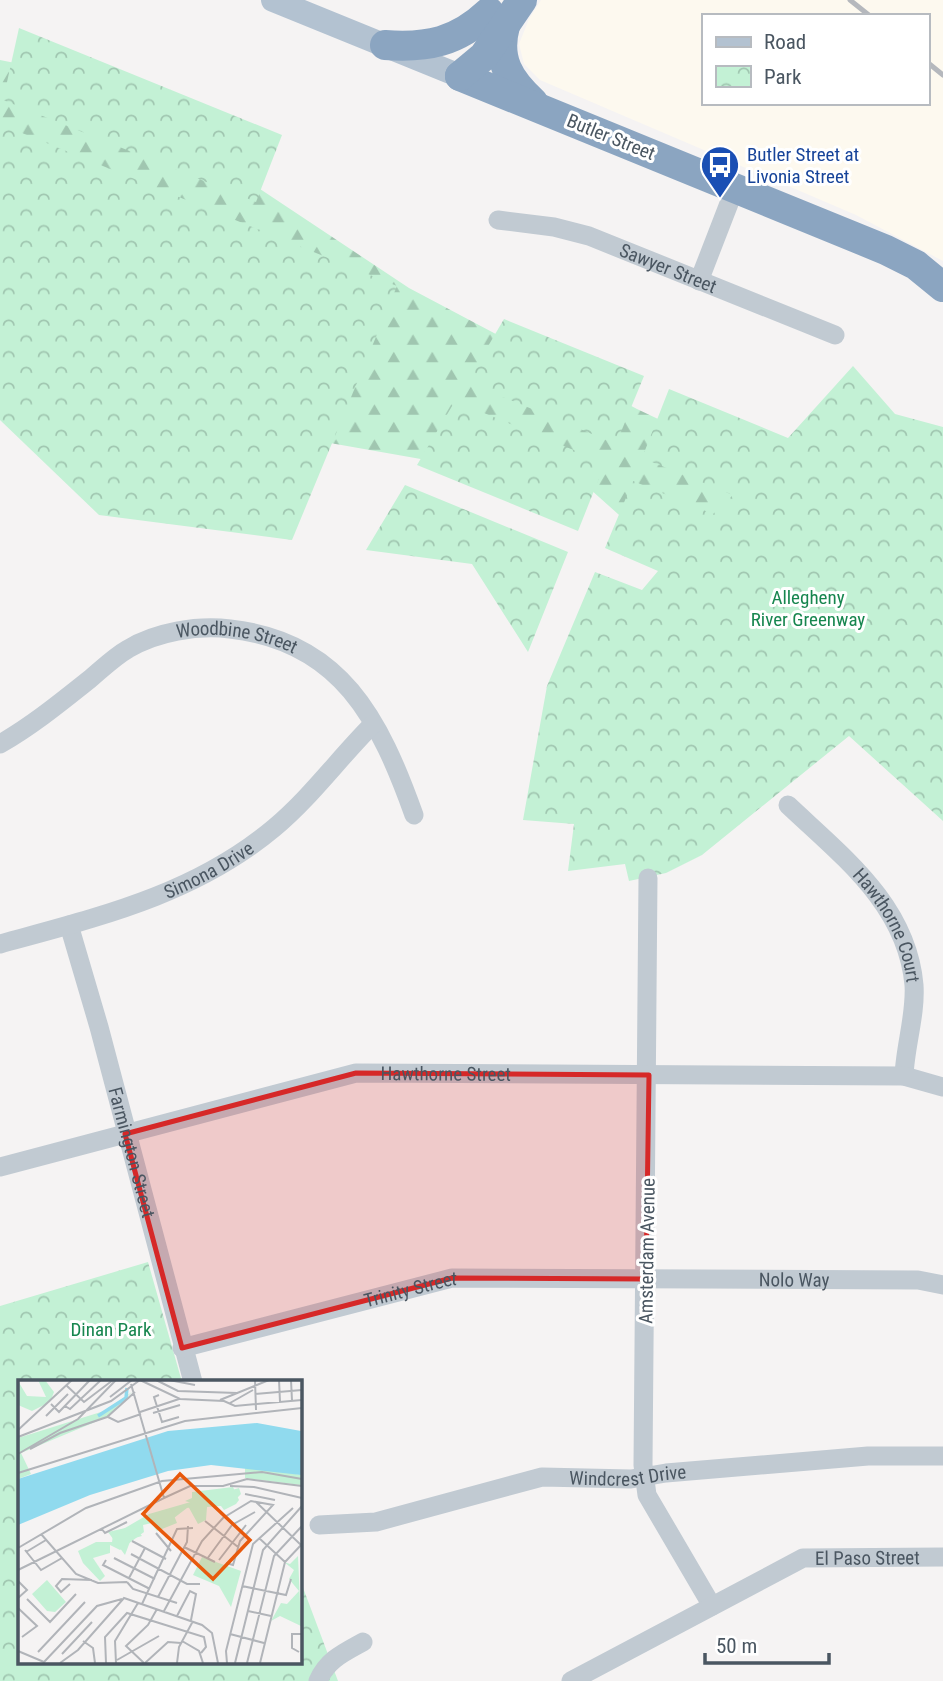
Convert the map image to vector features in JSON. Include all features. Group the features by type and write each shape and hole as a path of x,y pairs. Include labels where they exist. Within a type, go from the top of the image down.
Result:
{"highway":[{"path":"460,76 489,31 522,0"},
{"path":"385,45 427,46 489,31"},
{"path":"489,31 515,85 539,108"},
{"name":"Butler Street","path":"460,76 902,257 943,287"}],"main road":[{"name":"Butler Street","path":"273,0 460,76"}],"street":[{"path":"699,281 735,188"},
{"name":"Sawyer Street","path":"498,220 572,231 835,335"},
{"name":"Woodbine Street","path":"0,744 30,727 128,649 169,633 210,626 254,631 295,645 327,664 345,682 394,758 414,815"},
{"name":"Simona Drive","path":"0,944 159,897 220,869 274,828 309,796 373,724"},
{"name":"Hawthorne Court","path":"789,805 869,881 892,915 907,950 914,987 904,1076"},
{"name":"Amsterdam Avenue","path":"648,878 645,1477 647,1494 712,1606"},
{"name":"Farmington Street","path":"69,925 99,1027 191,1380"},
{"name":"Hawthorne Street","path":"0,1167 356,1073 904,1076 943,1087"},
{"name":"Trinity Street","path":"182,1348 452,1278 646,1279"},
{"name":"Nolo Way","path":"646,1279 918,1280 943,1285"},
{"name":"Windcrest Drive","path":"319,1525 376,1522 542,1477 645,1477 868,1457 943,1456"},
{"name":"El Paso Street","path":"571,1681 803,1558 943,1557"},
{"path":"318,1681 323,1668 337,1656 363,1642"}],"highlighted area":[{"path":"356,1073 649,1075 646,1279 452,1278 182,1348 125,1134"}],"shaded area":[{"path":"541,0 943,0 943,261 856,215 540,80 524,64 519,44 529,19"}],"green space":[{"path":"19,28 282,135 256,202 3,100"},
{"path":"0,60 65,73 251,183 409,288 637,409 837,504 807,683 590,489 313,440 0,195"},
{"path":"0,124 397,286 292,540 99,515 0,420"},
{"path":"504,319 644,376 616,444 467,382"},
{"name":"Allegheny River Greenway","path":"853,366 895,414 943,427 943,821 849,736 702,855 666,873 629,881 625,864 568,871 574,824 523,820 547,686 595,572 642,590 658,571 605,548 633,481 713,514 733,495 642,458 669,389 788,438"},
{"path":"455,401 605,463 578,531 417,465"},
{"path":"405,485 568,552 528,652 472,564 366,550"},
{"name":"Dinan Park","path":"148,1262 181,1380 18,1380 18,1664 301,1664 301,1582 338,1681 0,1681 0,1306"}],"railway":[{"path":"850,0 868,14"},
{"path":"929,64 943,75"}],"place":[{"name":"Butler Street at Livonia Street","path":"720,199"}]}
